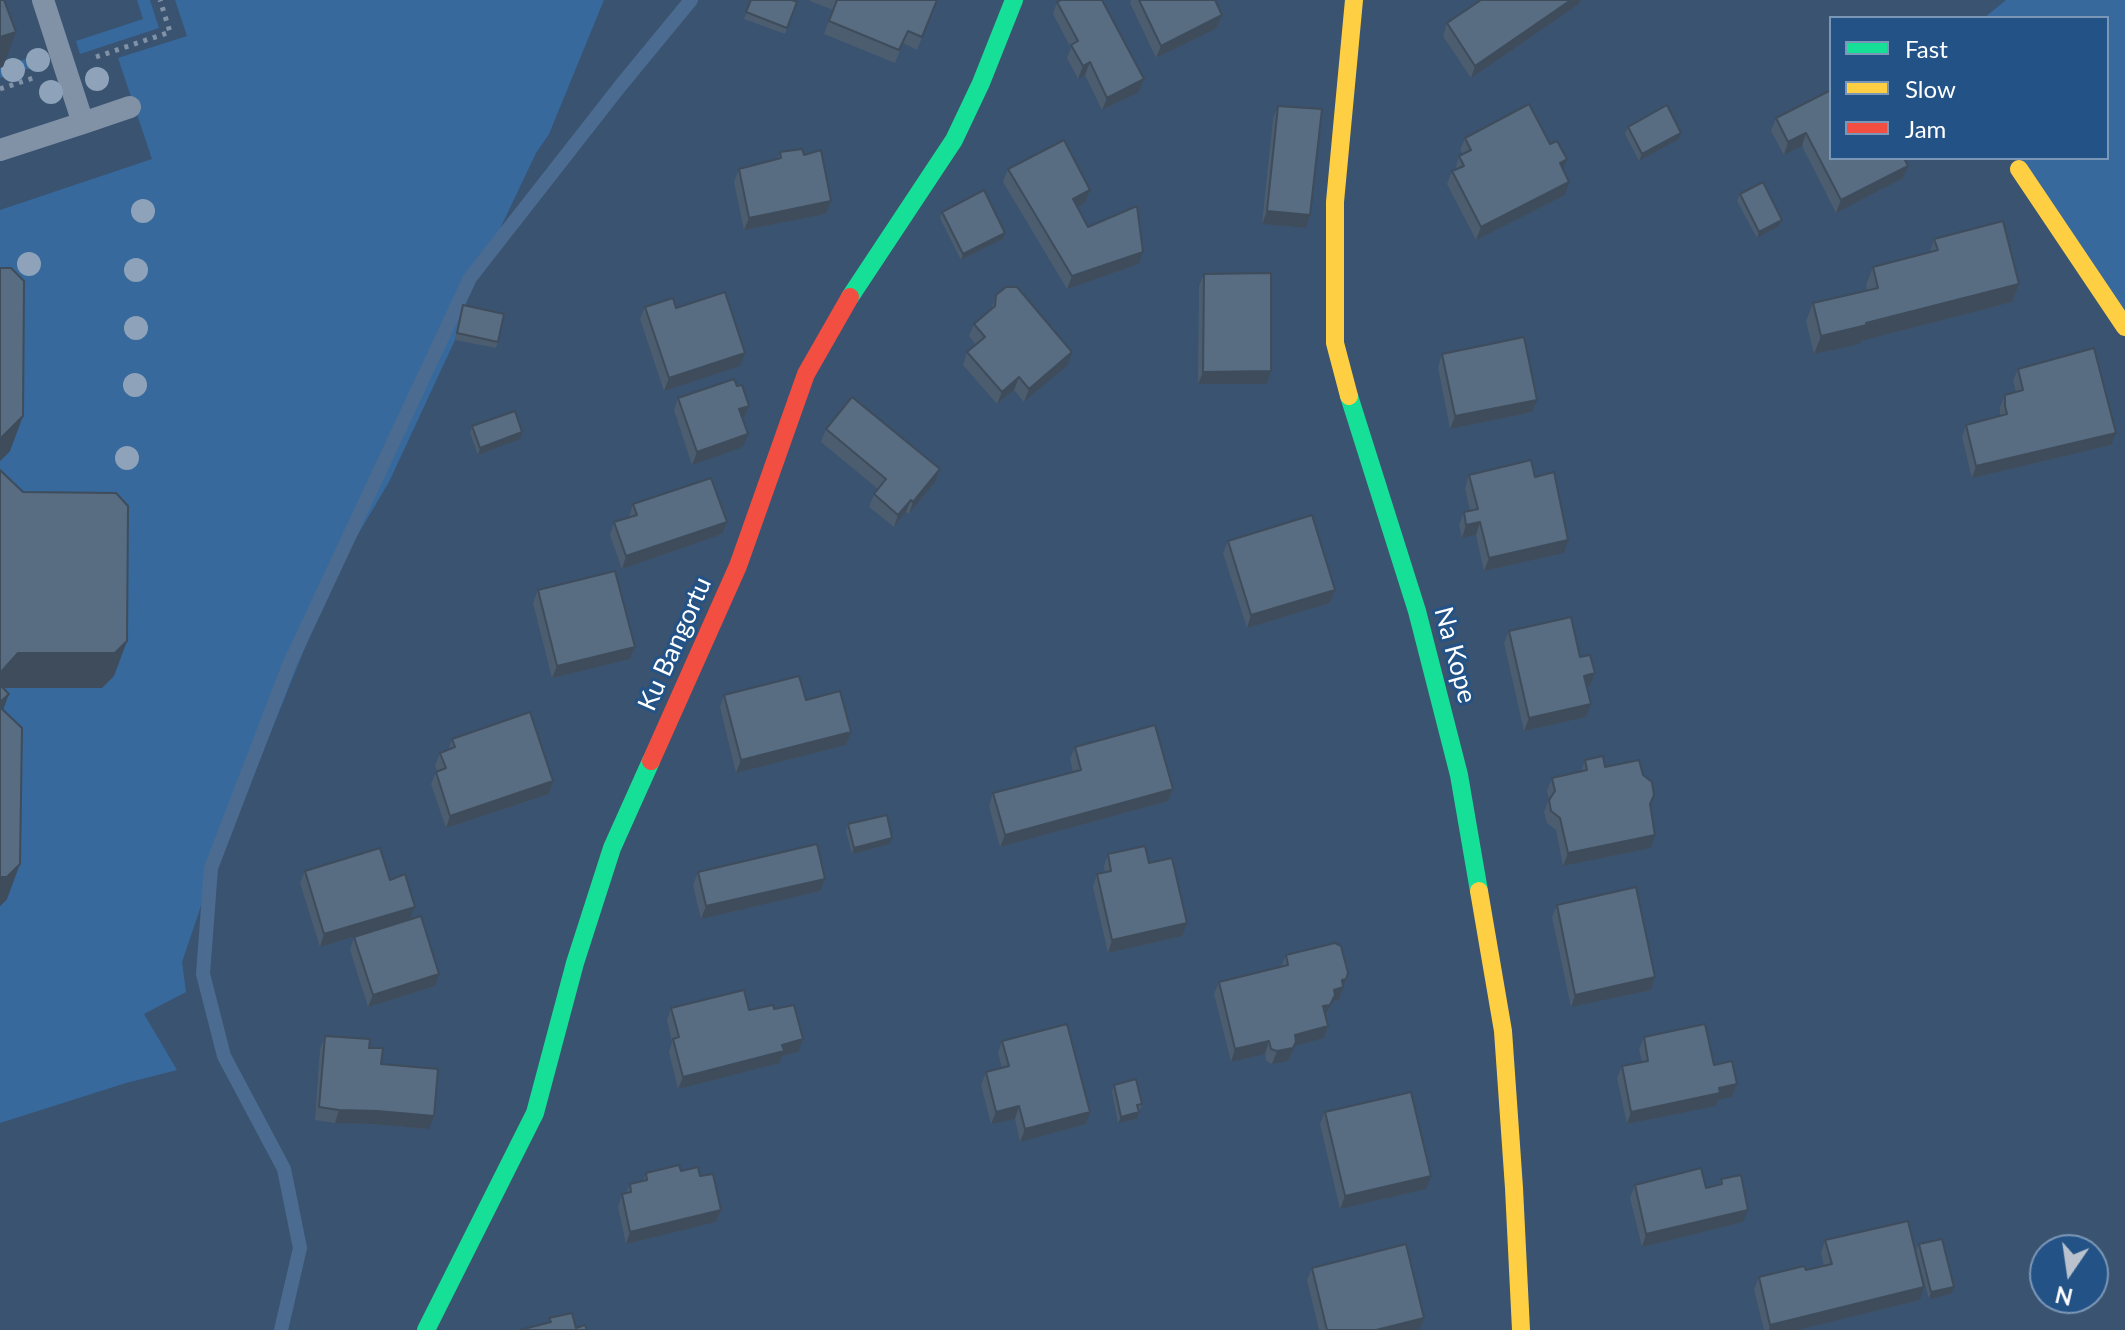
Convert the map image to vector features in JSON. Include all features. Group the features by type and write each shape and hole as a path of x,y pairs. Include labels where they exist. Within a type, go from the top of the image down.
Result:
{"street":[{"name":"Ku Bangortu","path":"426,1330 535,1113 575,963 612,848 738,566 806,374 837,317 954,140 1014,0"},
{"name":"Na Kope","path":"1354,0 1335,202 1335,343 1356,423 1417,611 1459,775 1503,1031 1521,1330"},
{"path":"2019,169 2125,327"}],"lane":[{"path":"43,0 83,123"},
{"path":"0,150 130,107"}],"path":[{"path":"97,56 170,32 160,0"}],"shaded area":[{"path":"137,0 150,0 159,28 80,54 76,41 143,19"},
{"path":"175,0 604,0 549,134 536,153 461,311 455,340 389,482 335,573 202,903 182,962 186,992 144,1014 177,1070 0,1123 0,906 7,899 0,694 5,688 102,688 0,518 0,461 10,451 0,305 0,210 152,159 118,58 187,36"},
{"path":"2006,0 2125,0 2125,327 2014,160 2109,160 2109,16 1986,16"},
{"path":"44,52 48,62 0,78 0,68"}],"building":[{"path":"0,0 4,0 16,32 0,37"},
{"path":"751,0 797,2 787,28 746,12"},
{"path":"837,0 937,0 922,37 908,31 899,50 829,21"},
{"path":"1102,0 1144,79 1107,98 1090,62 1083,66 1071,45 1078,41 1057,2"},
{"path":"1139,0 1215,0 1222,15 1161,46"},
{"path":"1481,0 1571,0 1475,66 1447,23"},
{"path":"1829,91 1829,160 1905,160 1908,166 1841,200 1806,133 1788,142 1776,118"},
{"path":"1529,104 1550,144 1557,141 1567,159 1560,163 1569,182 1481,227 1452,171 1464,166 1459,156 1471,150 1465,138"},
{"path":"1667,105 1681,133 1642,154 1628,127"},
{"path":"1278,106 1322,109 1310,215 1267,211"},
{"path":"1064,140 1090,190 1073,199 1088,227 1137,206 1143,252 1072,276 1008,169"},
{"path":"802,149 804,155 821,150 831,201 749,218 739,169 781,158 780,152"},
{"path":"1763,182 1782,220 1759,232 1740,194"},
{"path":"984,190 1005,233 963,254 942,212"},
{"path":"2003,221 2019,284 1821,336 1813,303 1878,288 1873,267 1938,250 1934,239"},
{"path":"0,268 11,268 24,281 23,416 0,439"},
{"path":"1271,273 1271,371 1203,372 1204,274"},
{"path":"1006,287 1017,287 1072,352 1029,389 1019,377 1002,392 967,352 985,337 974,324 995,306 996,295"},
{"path":"725,292 745,353 669,378 645,307 673,298 676,308"},
{"path":"463,305 504,314 498,342 457,333"},
{"path":"1524,337 1537,400 1455,416 1442,354"},
{"path":"2094,348 2116,433 1976,466 1966,425 2007,414 2005,395 2023,390 2018,369"},
{"path":"734,379 737,386 742,385 749,406 739,409 748,434 697,452 678,398"},
{"path":"852,397 940,469 898,515 874,494 886,479 826,429"},
{"path":"515,411 522,432 480,448 472,426"},
{"path":"1531,460 1535,477 1554,472 1568,540 1489,558 1480,522 1466,525 1464,512 1478,509 1469,475"},
{"path":"0,470 23,492 116,493 128,506 127,641 115,653 18,653 0,673"},
{"path":"711,478 727,522 626,556 614,522 637,515 633,504"},
{"path":"1312,515 1335,590 1251,615 1228,541"},
{"path":"615,571 635,647 557,666 538,590"},
{"path":"1571,617 1580,657 1590,655 1595,673 1584,676 1591,704 1529,718 1509,631"},
{"path":"799,676 806,700 840,691 851,732 741,760 724,695"},
{"path":"0,685 9,694 0,702"},
{"path":"0,707 22,728 20,864 7,877 0,877"},
{"path":"530,712 553,781 450,816 436,772 446,768 440,753 455,747 452,739"},
{"path":"1155,725 1173,789 1005,835 993,793 1081,770 1075,747"},
{"path":"1603,756 1605,767 1639,760 1643,775 1652,782 1654,795 1650,804 1655,835 1568,853 1560,818 1551,811 1549,800 1555,791 1552,778 1587,770 1585,760"},
{"path":"887,815 892,838 854,848 848,824"},
{"path":"817,844 825,879 706,906 698,872"},
{"path":"1145,846 1149,863 1172,858 1187,923 1112,940 1097,874 1111,871 1108,854"},
{"path":"380,848 390,880 405,874 415,907 324,934 305,871"},
{"path":"1636,887 1655,977 1575,995 1557,905"},
{"path":"421,916 439,974 373,995 354,937"},
{"path":"1335,943 1341,946 1348,973 1342,980 1343,987 1334,990 1330,1005 1323,1006 1328,1026 1295,1035 1293,1048 1277,1051 1271,1049 1269,1041 1235,1049 1219,982 1288,965 1286,955"},
{"path":"744,990 749,1010 794,1005 803,1039 782,1045 784,1051 683,1077 673,1039 679,1037 671,1008"},
{"path":"1067,1024 1090,1112 1025,1129 1019,1106 996,1112 986,1072 1009,1066 1002,1041"},
{"path":"1705,1024 1714,1065 1732,1061 1737,1084 1719,1088 1720,1093 1631,1112 1622,1066 1648,1061 1644,1037"},
{"path":"325,1036 370,1039 369,1048 383,1048 381,1064 438,1069 434,1116 319,1107"},
{"path":"1136,1079 1142,1104 1137,1105 1139,1112 1121,1117 1114,1085"},
{"path":"1411,1092 1431,1176 1345,1196 1325,1112"},
{"path":"679,1165 681,1171 698,1167 700,1176 713,1174 721,1210 630,1232 622,1194 631,1192 630,1184 647,1180 646,1173"},
{"path":"1701,1168 1706,1188 1722,1184 1721,1179 1741,1175 1748,1210 1646,1234 1635,1185"},
{"path":"1908,1221 1924,1287 1770,1325 1759,1277 1804,1266 1806,1270 1832,1264 1825,1240"},
{"path":"1942,1239 1954,1287 1931,1292 1919,1244"},
{"path":"1406,1244 1424,1318 1376,1330 1327,1330 1312,1268"},
{"path":"572,1313 576,1328 585,1325 587,1330 520,1330 551,1322 549,1318"}],"waterway":[{"path":"281,1330 300,1248 284,1169 224,1056 203,974 211,868 289,665 470,278 691,0"}],"traffic: fast":[{"path":"850,297 954,140 1014,0"},
{"path":"1349,396 1417,611 1459,775 1479,891"},
{"path":"426,1330 535,1113 575,963 612,848 651,761"}],"traffic: slow":[{"path":"1349,396 1335,343 1335,202 1354,0"},
{"path":"2019,169 2125,327"},
{"path":"1479,891 1503,1031 1521,1330"}],"traffic: jam":[{"path":"651,761 738,566 806,374 850,297"}]}
